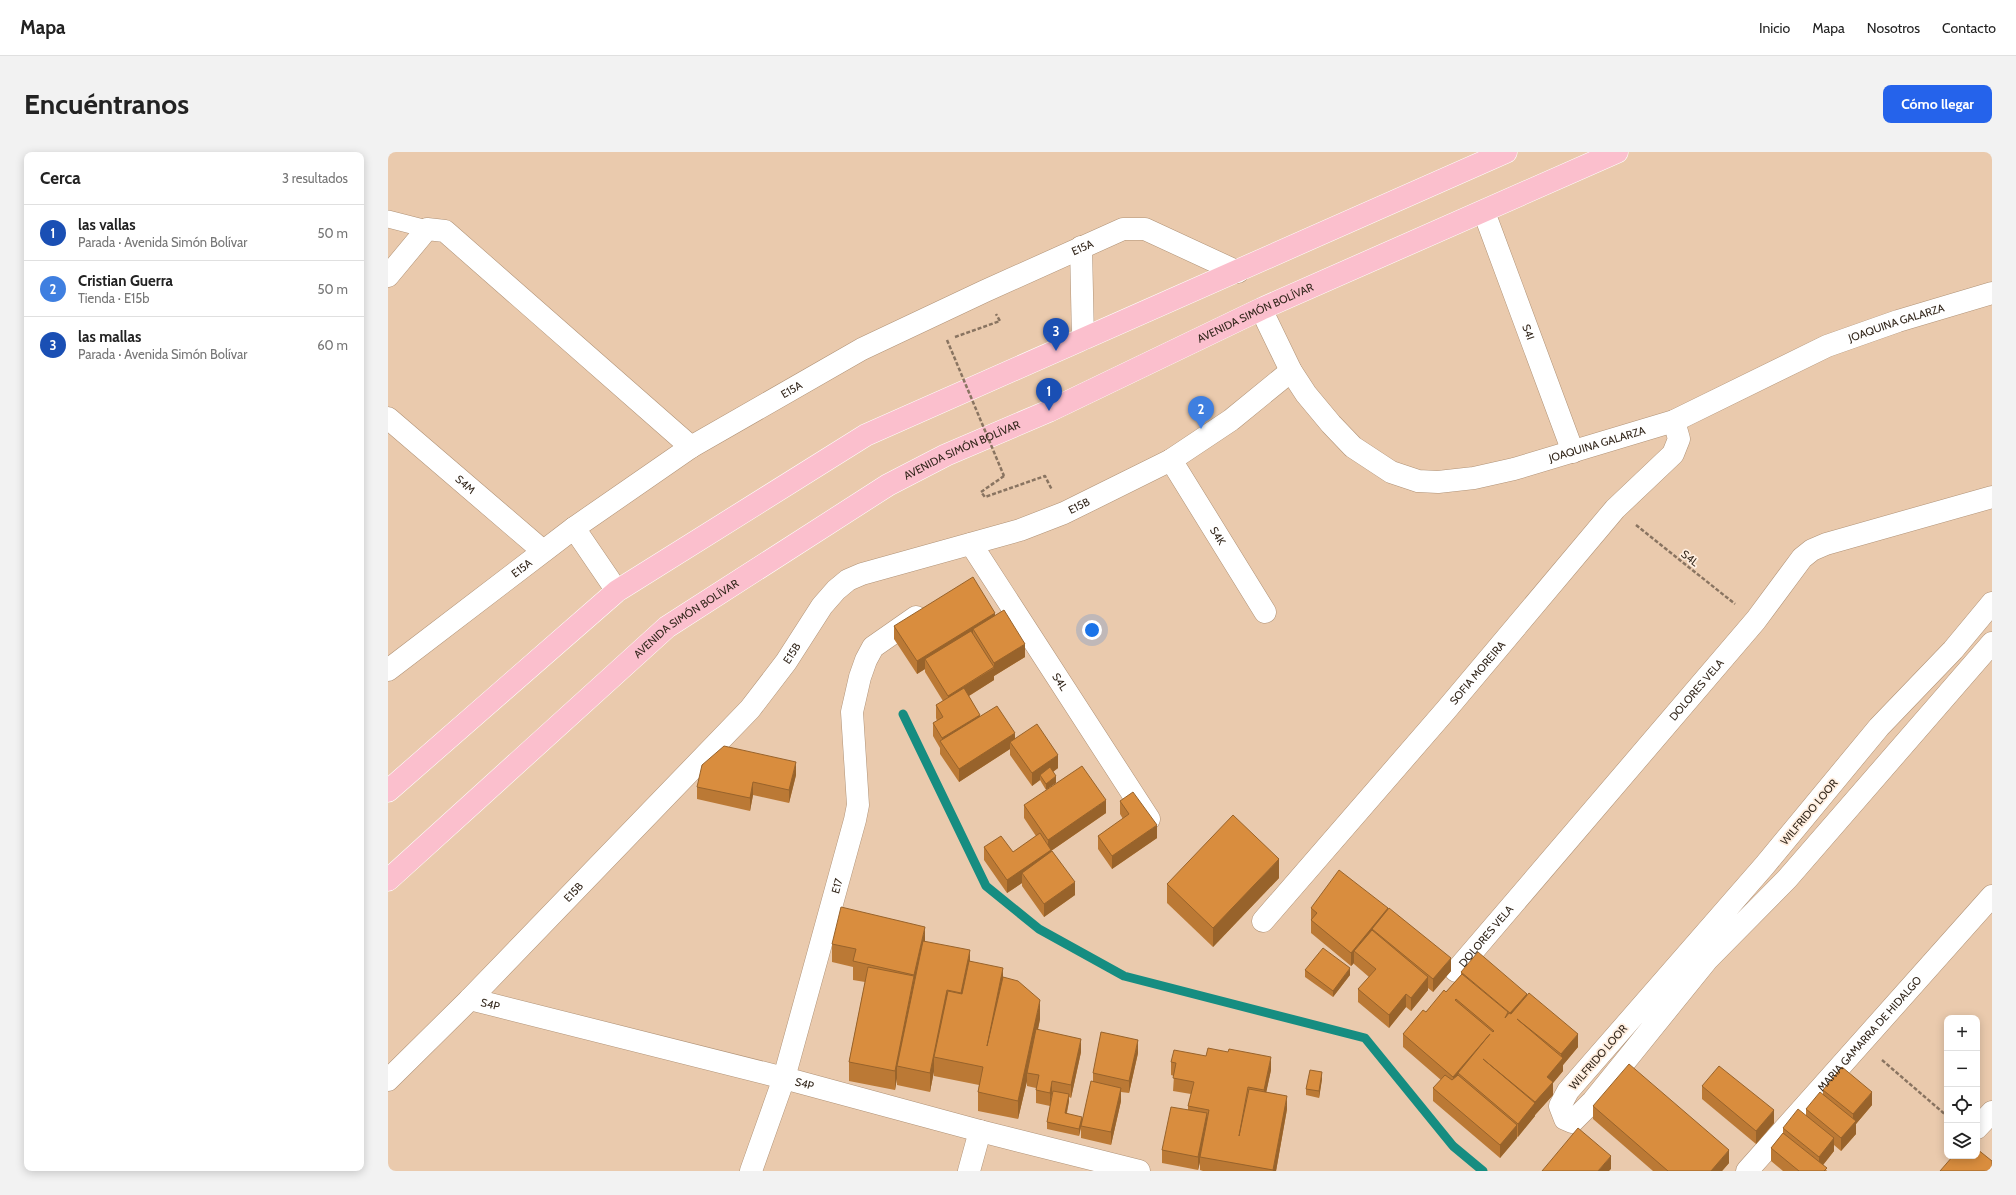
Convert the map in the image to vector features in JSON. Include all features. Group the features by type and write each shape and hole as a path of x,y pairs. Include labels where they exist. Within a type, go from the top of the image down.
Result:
{"highway":[{"path":"388,791 617,591 866,435 1238,272 1506,152"},
{"name":"AVENIDA SIMÓN BOLÍVAR","path":"388,880 667,627 888,484 939,458 1050,411 1261,309 1484,212 1617,152"}],"street":[{"name":"S4I","path":"1484,212 1572,452"},
{"path":"388,276 427,229 445,231 691,447"},
{"name":"E15A","path":"388,670 574,528 691,447 862,349 1123,229 1145,230 1238,272"},
{"path":"1081,247 1083,339"},
{"name":"JOAQUINA GALARZA","path":"1261,309 1291,371 1317,408 1353,447 1386,469 1407,478 1418,481 1438,482 1467,479 1514,469 1674,421 1827,346 1898,321 1992,293"},
{"name":"E15B","path":"388,1080 470,999 750,710 786,662 822,606 836,590 848,580 862,574 1020,530 1064,512 1172,460 1231,420 1291,371"},
{"name":"S4M","path":"388,418 543,551"},
{"name":"SOFIA MOREIRA","path":"1263,921 1446,710 1615,509 1673,454 1679,439 1674,421"},
{"name":"S4K","path":"1172,460 1265,612"},
{"name":"DOLORES VELA","path":"1456,971 1756,620 1802,558 1812,550 1992,497"},
{"path":"574,528 617,591"},
{"name":"S4L","path":"971,544 1150,820"},
{"name":"WILFRIDO LOOR","path":"1992,603 1953,650 1879,727 1760,871 1568,1091 1560,1106 1565,1119 1572,1122 1593,1101 1707,960 1787,879 1992,643"},
{"name":"E17","path":"751,1171 784,1078 855,820 858,805 852,712 860,677 866,660 873,647 916,617"},
{"name":"MARIA GAMARRA DE HIDALGO","path":"1747,1171 1992,896"},
{"name":"S4P","path":"470,999 784,1078 980,1131 1138,1171"},
{"path":"1980,1125 1992,1112"},
{"path":"970,1171 980,1131"}],"lane":[{"path":"388,219 427,229"}],"path":[{"path":"1000,321 947,340 1004,476 981,492 985,497 1045,476"},
{"name":"S4L","path":"1615,509 1756,620"},
{"path":"1861,1042 1944,1113"}],"building":[{"path":"973,577 995,613 917,661 894,626"},
{"path":"1004,610 1025,644 994,663 973,629"},
{"path":"971,631 994,667 948,696 925,659"},
{"path":"964,688 980,715 942,738 933,723 943,717 936,705"},
{"path":"997,706 1015,733 959,769 940,741"},
{"path":"1037,724 1058,755 1032,773 1010,742"},
{"path":"724,746 796,762 789,790 753,782 750,798 697,787 702,765"},
{"path":"1082,766 1106,800 1048,840 1024,805"},
{"path":"1050,767 1056,776 1046,784 1040,775"},
{"path":"1133,792 1157,825 1112,856 1098,836 1129,814 1120,801"},
{"path":"1233,815 1279,859 1213,928 1167,884"},
{"path":"1040,833 1051,850 1007,880 984,847 1001,836 1013,852"},
{"path":"1052,851 1075,882 1044,904 1022,873"},
{"path":"1339,870 1388,908 1351,953 1311,920 1317,913 1311,908"},
{"path":"841,907 925,927 914,975 853,961 856,949 832,944"},
{"path":"1389,908 1451,958 1433,979 1372,929"},
{"path":"1372,930 1428,977 1411,998 1406,994 1389,1015 1358,989 1376,969 1354,951"},
{"path":"923,941 970,950 961,993 947,990 930,1073 897,1066"},
{"path":"1323,948 1350,968 1333,991 1305,970"},
{"path":"1478,952 1527,994 1510,1013 1461,972"},
{"path":"969,961 1003,968 987,1046 1003,977 1018,981 1040,1000 1018,1101 978,1092 983,1067 934,1057 948,991 962,994"},
{"path":"868,967 914,976 895,1071 849,1062"},
{"path":"1462,974 1508,1012 1505,1018 1509,1013 1511,1014 1529,993 1578,1034 1561,1054 1517,1019 1563,1058 1547,1077 1553,1082 1535,1102 1483,1059 1535,1103 1518,1124 1458,1073 1490,1034 1453,1077 1403,1034 1423,1010 1426,1012 1444,990 1446,992","holes":["1456,999 1494,1031 1493,1032 1455,1000"]},
{"path":"1036,1029 1081,1039 1071,1085 1052,1081 1050,1093 1036,1090 1039,1075 1027,1073"},
{"path":"1101,1032 1138,1040 1129,1081 1093,1073"},
{"path":"1208,1048 1228,1052 1229,1049 1271,1057 1264,1090 1248,1087 1239,1136 1249,1089 1287,1096 1273,1170 1200,1157 1209,1110 1188,1106 1194,1082 1173,1078 1176,1063 1171,1062 1174,1050 1206,1056"},
{"path":"1629,1064 1729,1150 1711,1171 1668,1171 1593,1106"},
{"path":"1719,1066 1774,1110 1756,1131 1702,1086"},
{"path":"1842,1067 1872,1092 1853,1114 1823,1090"},
{"path":"1310,1070 1322,1072 1319,1091 1306,1089"},
{"path":"1445,1075 1452,1080 1458,1075 1517,1125 1500,1145 1433,1088"},
{"path":"1091,1081 1121,1088 1111,1132 1081,1126"},
{"path":"1053,1091 1069,1094 1065,1113 1082,1117 1079,1129 1047,1122"},
{"path":"1820,1092 1856,1121 1841,1138 1806,1109"},
{"path":"1171,1107 1207,1113 1198,1157 1162,1150"},
{"path":"1798,1109 1834,1138 1819,1157 1783,1128"},
{"path":"1578,1128 1611,1156 1598,1171 1542,1171"},
{"path":"1783,1133 1827,1168 1824,1171 1799,1171 1771,1148"},
{"path":"1980,1151 1992,1161 1992,1171 1940,1171 1950,1159 1980,1159"}],"waterway":[{"path":"903,714 986,886 1039,929 1124,976 1365,1038 1453,1146 1483,1171"}],"place":[{"name":"las mallas","path":"1056,351"},
{"name":"las vallas","path":"1049,411"},
{"name":"Cristian Guerra","path":"1201,429"}]}
